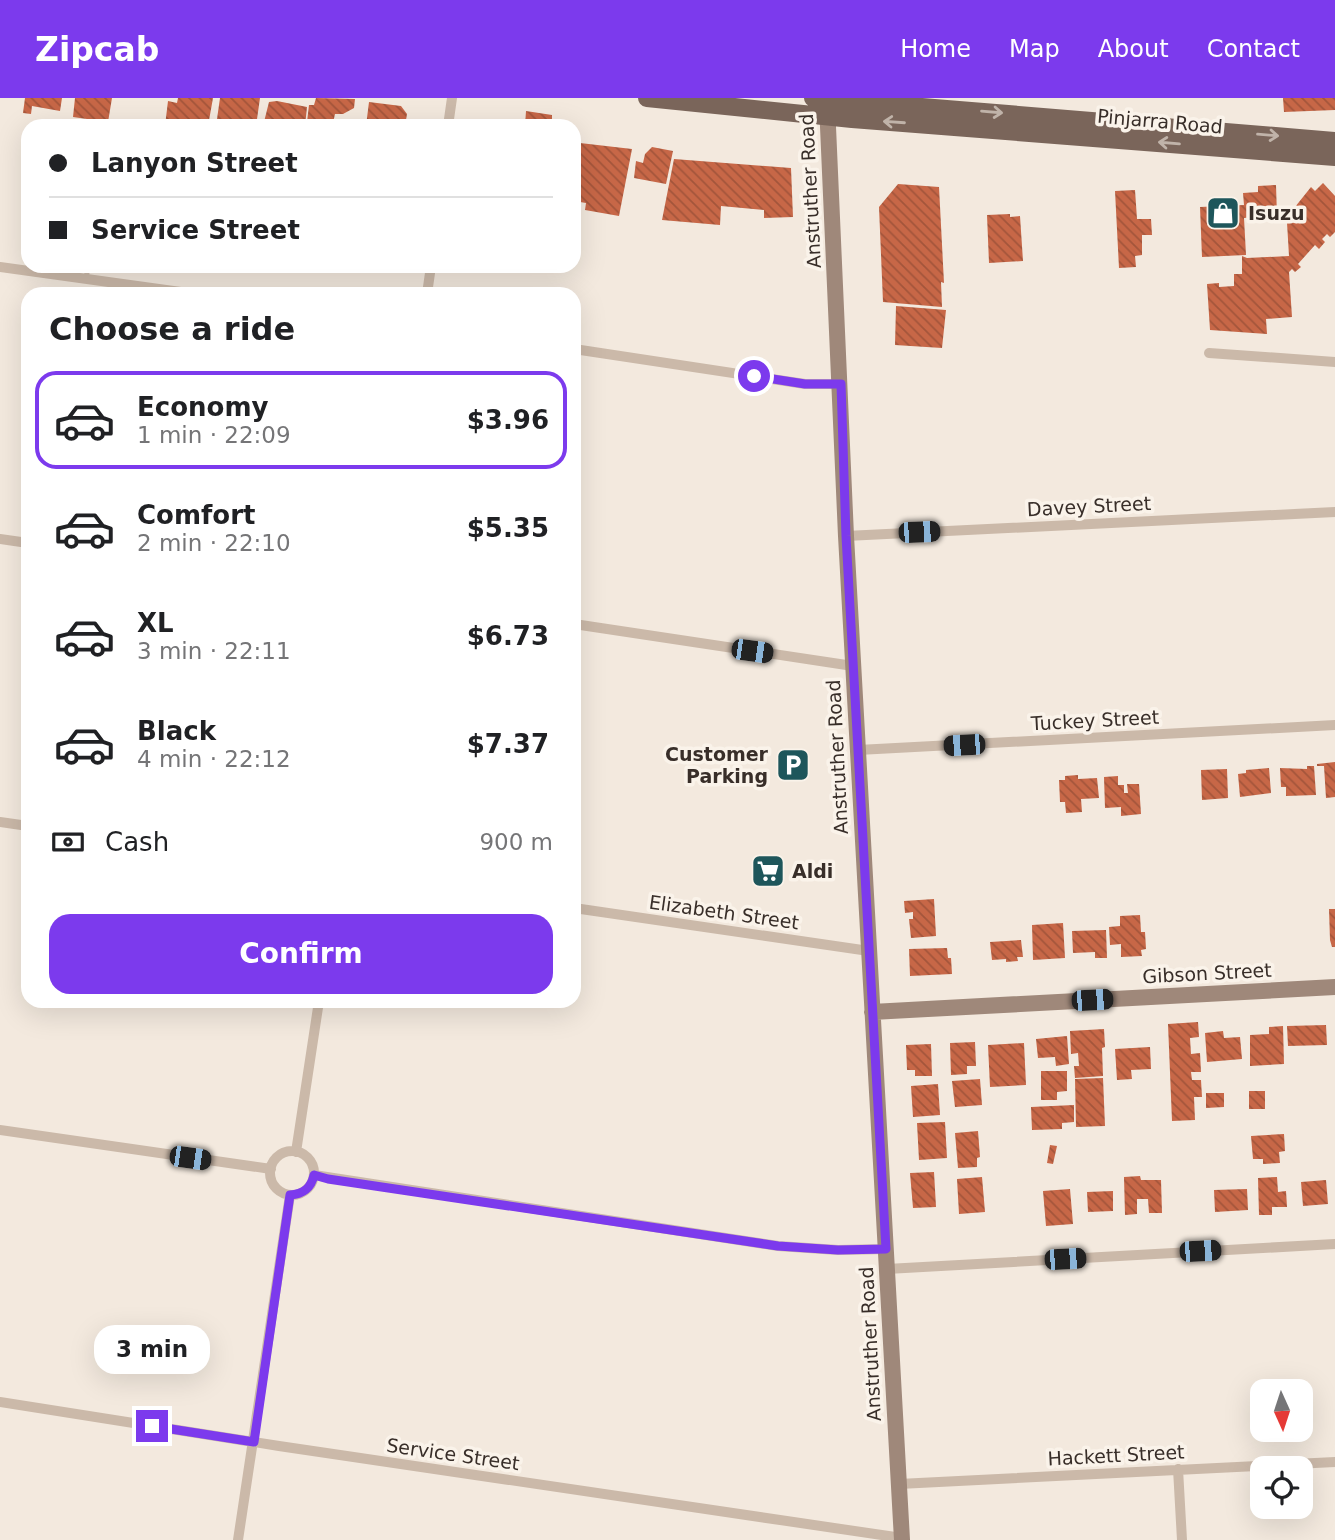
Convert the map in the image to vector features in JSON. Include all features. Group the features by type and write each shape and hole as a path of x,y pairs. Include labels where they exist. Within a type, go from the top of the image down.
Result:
{"main road":[{"name":"Pinjarra Road","path":"647,98 824,103 1335,141"},
{"name":"Pinjarra Road","path":"824,103 1335,157"},
{"name":"Anstruther Road","path":"824,103 902,1539"},
{"name":"Gibson Street","path":"872,1012 1335,987"}],"street":[{"path":"450,119 452,98"},
{"path":"0,267 21,270"},
{"path":"43,273 144,287"},
{"path":"581,350 805,384 841,384"},
{"path":"1209,353 1335,362"},
{"name":"Davey Street","path":"846,536 1335,512"},
{"path":"0,539 21,542"},
{"path":"581,625 853,666"},
{"name":"Tuckey Street","path":"858,750 1335,725"},
{"path":"0,822 21,825"},
{"name":"Elizabeth Street","path":"581,909 869,951"},
{"path":"296,1152 318,1008"},
{"path":"0,1130 271,1170"},
{"path":"289,1152 296,1152 307,1157 314,1168 314,1175 309,1188 290,1195 277,1189 271,1170 277,1158 289,1152"},
{"path":"314,1175 778,1246 838,1250 886,1249"},
{"path":"238,1540 290,1195"},
{"path":"887,1269 1335,1244"},
{"name":"Service Street","path":"0,1402 902,1539"},
{"name":"Hackett Street","path":"899,1484 1335,1462"},
{"path":"1178,1469 1182,1540"}],"lane":[{"path":"86,279 87,273"}],"building":[{"path":"25,98 62,98 60,111 32,106 31,114 23,113"},
{"path":"75,98 112,98 108,119 73,117"},
{"path":"178,98 213,98 209,119 166,119 168,101 177,103"},
{"path":"220,98 260,98 257,119 217,119"},
{"path":"316,98 355,99 354,108 343,114 335,114 334,119 307,119 309,105 314,105"},
{"path":"1283,98 1335,98 1335,110 1284,112"},
{"path":"269,102 307,107 306,119 265,119"},
{"path":"369,102 401,106 407,114 406,119 367,119"},
{"path":"526,111 552,115 552,119 525,119"},
{"path":"581,143 632,149 619,216 585,210 586,203 581,202"},
{"path":"652,147 673,151 666,184 634,178 636,161 643,163 645,154"},
{"path":"674,159 791,168 793,217 764,218 764,210 721,206 720,225 662,220"},
{"path":"1323,183 1335,196 1335,232 1322,239 1325,242 1319,249 1315,245 1298,264 1301,267 1295,272 1292,269 1289,272 1292,317 1266,319 1267,334 1210,330 1207,284 1219,283 1219,287 1234,286 1234,274 1242,274 1242,256 1289,256 1286,206 1295,207 1311,187 1315,191"},
{"path":"898,184 939,187 944,283 941,282 942,307 883,302 879,207"},
{"path":"1276,185 1277,216 1265,219 1264,216 1244,218 1246,255 1202,257 1200,207 1244,205 1243,193 1258,192 1258,186"},
{"path":"1135,190 1137,219 1151,219 1152,235 1142,235 1142,255 1135,256 1136,267 1119,268 1115,191"},
{"path":"1010,214 1010,217 1020,216 1023,261 989,263 987,215"},
{"path":"896,306 946,310 942,348 895,345"},
{"path":"1335,762 1335,797 1326,798 1324,766 1317,764"},
{"path":"1307,766 1314,766 1316,795 1286,796 1286,787 1281,787 1280,768 1307,769"},
{"path":"1269,768 1271,793 1240,797 1238,774 1246,773 1246,770"},
{"path":"1227,769 1228,798 1202,800 1201,770"},
{"path":"1078,775 1078,779 1097,778 1099,798 1081,799 1082,812 1066,813 1065,802 1060,802 1059,780 1065,780 1065,776"},
{"path":"1118,776 1118,785 1124,785 1124,793 1128,793 1127,784 1139,784 1141,814 1121,816 1121,807 1105,808 1104,777"},
{"path":"934,899 936,936 911,938 909,919 913,919 913,912 905,913 904,901"},
{"path":"1329,909 1335,909 1335,947 1332,947 1330,940"},
{"path":"1140,915 1146,949 1141,950 1142,956 1121,957 1121,944 1110,945 1109,927 1120,926 1120,916"},
{"path":"1063,923 1065,958 1033,960 1032,925"},
{"path":"1106,930 1107,958 1095,958 1095,952 1073,953 1072,931"},
{"path":"1021,940 1023,957 1017,957 1018,961 992,960 990,942"},
{"path":"947,948 952,974 910,976 909,949"},
{"path":"1198,1022 1199,1037 1190,1038 1191,1054 1200,1053 1201,1072 1191,1072 1192,1080 1201,1080 1202,1097 1194,1097 1195,1120 1172,1121 1168,1024"},
{"path":"1326,1025 1327,1045 1288,1046 1287,1026"},
{"path":"1283,1026 1284,1064 1250,1066 1250,1035 1269,1034 1269,1027"},
{"path":"1104,1029 1103,1076 1075,1078 1074,1066 1079,1066 1078,1053 1071,1054 1070,1031"},
{"path":"1223,1031 1224,1038 1240,1037 1242,1059 1207,1062 1205,1033"},
{"path":"1067,1036 1069,1064 1056,1066 1055,1057 1038,1058 1036,1039"},
{"path":"975,1042 976,1066 967,1066 967,1074 951,1075 950,1043"},
{"path":"1024,1043 1026,1085 990,1087 988,1045"},
{"path":"931,1044 932,1076 915,1076 915,1070 907,1070 906,1045"},
{"path":"1150,1047 1151,1069 1131,1070 1132,1079 1117,1080 1115,1049"},
{"path":"1041,1071 1067,1071 1067,1091 1057,1092 1057,1100 1041,1100"},
{"path":"1103,1078 1105,1126 1076,1127 1075,1079"},
{"path":"980,1079 982,1105 955,1107 952,1081"},
{"path":"938,1084 940,1115 913,1117 911,1086"},
{"path":"1249,1091 1265,1091 1265,1109 1249,1109"},
{"path":"1206,1093 1224,1093 1224,1107 1206,1108"},
{"path":"1074,1105 1074,1122 1062,1123 1062,1129 1032,1130 1031,1107"},
{"path":"945,1122 947,1158 919,1160 917,1123"},
{"path":"978,1131 980,1157 977,1158 977,1167 958,1168 955,1133"},
{"path":"1284,1134 1285,1151 1279,1152 1280,1163 1263,1164 1263,1159 1253,1159 1251,1136"},
{"path":"1050,1145 1057,1146 1053,1164 1047,1163"},
{"path":"934,1172 936,1207 913,1208 910,1173"},
{"path":"1140,1176 1141,1180 1161,1180 1162,1213 1149,1213 1148,1199 1137,1199 1137,1214 1125,1215 1124,1177"},
{"path":"982,1177 985,1212 959,1214 957,1179"},
{"path":"1277,1177 1278,1192 1286,1191 1287,1207 1272,1207 1272,1215 1259,1215 1258,1178"},
{"path":"1326,1180 1328,1204 1303,1206 1301,1182"},
{"path":"1070,1189 1073,1224 1046,1226 1043,1191"},
{"path":"1247,1189 1248,1210 1215,1212 1214,1190"},
{"path":"1113,1191 1113,1211 1088,1212 1087,1192"}],"place":[{"name":"Isuzu","path":"1223,213"},
{"name":"Customer Parking","path":"793,765"},
{"name":"Aldi","path":"768,871"}],"route":[{"path":"152,1426 254,1442 290,1195 297,1195 309,1188 314,1175 778,1246 838,1250 886,1249 860,814 841,384 805,384 754,376"}]}
